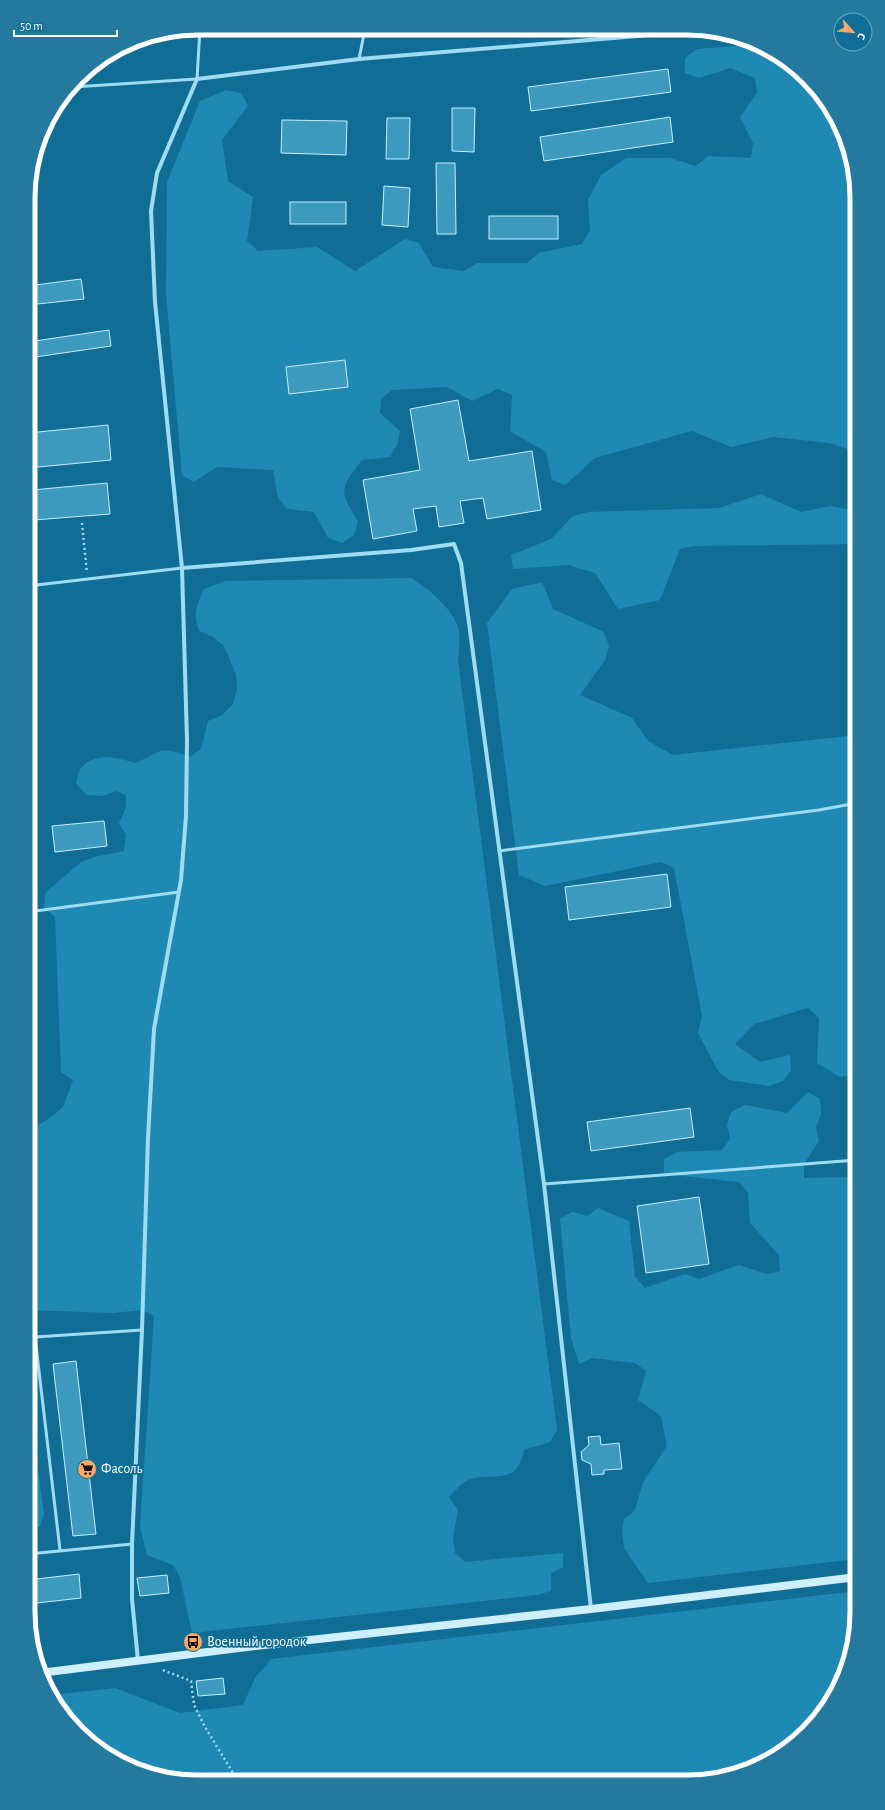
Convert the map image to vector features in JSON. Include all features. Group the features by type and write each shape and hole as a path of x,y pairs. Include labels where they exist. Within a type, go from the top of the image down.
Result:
{"street":[{"path":"138,1661 132,1599 132,1544 142,1330 148,1138 154,1029 182,880 186,816 187,740 182,568 155,302 151,211 157,173 197,79 359,59 650,35"},
{"path":"182,568 411,550 454,544 462,563 544,1184 591,1609"},
{"path":"46,1672 255,1646 850,1579"}],"lane":[{"path":"79,87 197,79 200,35"},
{"path":"359,59 364,35"},
{"path":"35,585 182,568"},
{"path":"499,851 819,810 850,804"},
{"path":"35,911 179,892"},
{"path":"544,1184 850,1161"},
{"path":"60,1550 35,1337 142,1330"},
{"path":"35,1553 132,1544"}],"path":[{"path":"82,523 88,579"},
{"path":"163,1670 191,1681 194,1705 205,1727 234,1775"}],"shaded area":[{"path":"743,45 778,62 810,91 823,107 838,136 847,166 850,187 850,450 829,443 773,437 731,447 692,431 595,458 565,485 552,480 546,452 510,431 512,395 498,389 472,401 447,387 392,390 381,399 380,413 400,431 397,445 390,457 362,460 349,478 344,490 345,496 347,503 358,522 354,535 342,543 328,538 314,512 287,509 278,498 273,470 217,467 194,482 182,475 166,294 167,182 200,101 226,90 241,93 248,106 222,140 228,181 253,197 247,241 258,251 317,247 355,271 405,239 419,243 433,267 464,271 477,263 527,263 539,253 582,244 590,230 588,200 601,175 626,158 670,158 696,166 708,156 751,158 753,143 740,117 757,93 755,78 730,68 699,78 685,73 685,58 697,49"},
{"path":"761,494 801,512 830,506 850,509 850,544 694,546 680,549 660,600 618,609 595,573 568,565 513,569 511,555 551,539 573,516 588,512 719,508"},
{"path":"411,578 425,587 447,608 457,624 459,632 458,660 557,1430 550,1442 524,1450 521,1461 516,1469 511,1473 467,1480 449,1497 458,1510 453,1538 455,1553 465,1562 563,1553 563,1567 551,1573 551,1591 537,1595 192,1633 180,1577 173,1565 147,1555 140,1527 154,1316 142,1310 113,1313 35,1310 35,1127 50,1118 63,1107 73,1080 61,1072 55,917 44,907 45,893 81,862 94,857 124,851 126,835 119,823 126,808 126,795 116,791 102,796 86,795 76,783 81,768 93,759 107,757 136,763 162,750 176,752 190,757 201,749 208,721 222,715 233,704 237,689 236,674 224,646 213,637 199,631 196,619 196,610 204,589 225,581"},
{"path":"542,582 553,609 604,632 609,646 605,660 580,695 632,718 648,741 673,755 850,736 850,1075 840,1077 817,1063 819,1018 808,1008 754,1024 735,1044 760,1062 790,1055 791,1070 783,1081 769,1086 729,1080 718,1071 698,1033 702,1016 674,868 661,862 545,886 519,875 487,623 512,589"},
{"path":"808,1092 820,1099 821,1114 816,1128 819,1141 804,1164 804,1178 850,1177 850,1560 648,1583 624,1548 622,1533 624,1519 635,1510 643,1482 667,1446 661,1416 638,1400 646,1371 635,1363 592,1358 579,1364 571,1338 560,1219 572,1212 587,1216 598,1208 629,1221 635,1277 645,1288 685,1274 699,1279 739,1265 767,1274 780,1271 779,1255 750,1223 748,1193 739,1182 664,1174 664,1159 677,1152 722,1150 730,1139 727,1125 731,1112 745,1105 787,1113"},
{"path":"35,1449 44,1514 40,1526 35,1528"},
{"path":"850,1592 850,1623 847,1644 838,1674 823,1703 794,1735 778,1748 749,1763 708,1774 177,1774 136,1763 107,1748 75,1719 57,1694 115,1688 180,1713 243,1705 255,1678 271,1659"}],"building":[{"path":"668,69 671,92 531,111 528,87"},
{"path":"452,108 475,108 474,152 452,151"},
{"path":"670,117 673,142 544,161 540,137"},
{"path":"387,118 410,118 409,159 386,159"},
{"path":"282,120 347,121 346,155 281,153"},
{"path":"436,163 455,163 456,234 437,234"},
{"path":"384,186 410,188 408,227 382,225"},
{"path":"290,202 346,202 346,224 290,224"},
{"path":"489,216 558,216 558,239 489,239"},
{"path":"81,279 84,299 35,304 35,285"},
{"path":"109,330 111,346 35,357 35,341"},
{"path":"345,360 348,387 289,394 286,367"},
{"path":"458,400 469,461 532,451 541,510 487,519 483,498 460,501 464,523 439,527 436,506 413,509 417,531 373,539 363,480 420,470 410,409"},
{"path":"108,425 111,460 35,467 35,432"},
{"path":"107,483 110,514 35,520 35,490"},
{"path":"104,821 107,846 55,852 52,826"},
{"path":"667,874 671,907 569,920 565,887"},
{"path":"690,1108 694,1137 591,1151 587,1122"},
{"path":"699,1197 709,1264 646,1273 637,1206"},
{"path":"76,1361 96,1534 73,1536 53,1364"},
{"path":"600,1436 601,1445 619,1443 622,1469 604,1470 604,1474 592,1475 591,1464 582,1460 581,1452 589,1445 588,1437"},
{"path":"79,1574 81,1598 35,1603 35,1579"},
{"path":"167,1575 169,1593 140,1596 137,1578"},
{"path":"223,1678 225,1694 198,1696 196,1681"}],"place":[{"name":"Фасоль","path":"87,1469"},
{"name":"Военный городок","path":"193,1642"}]}
